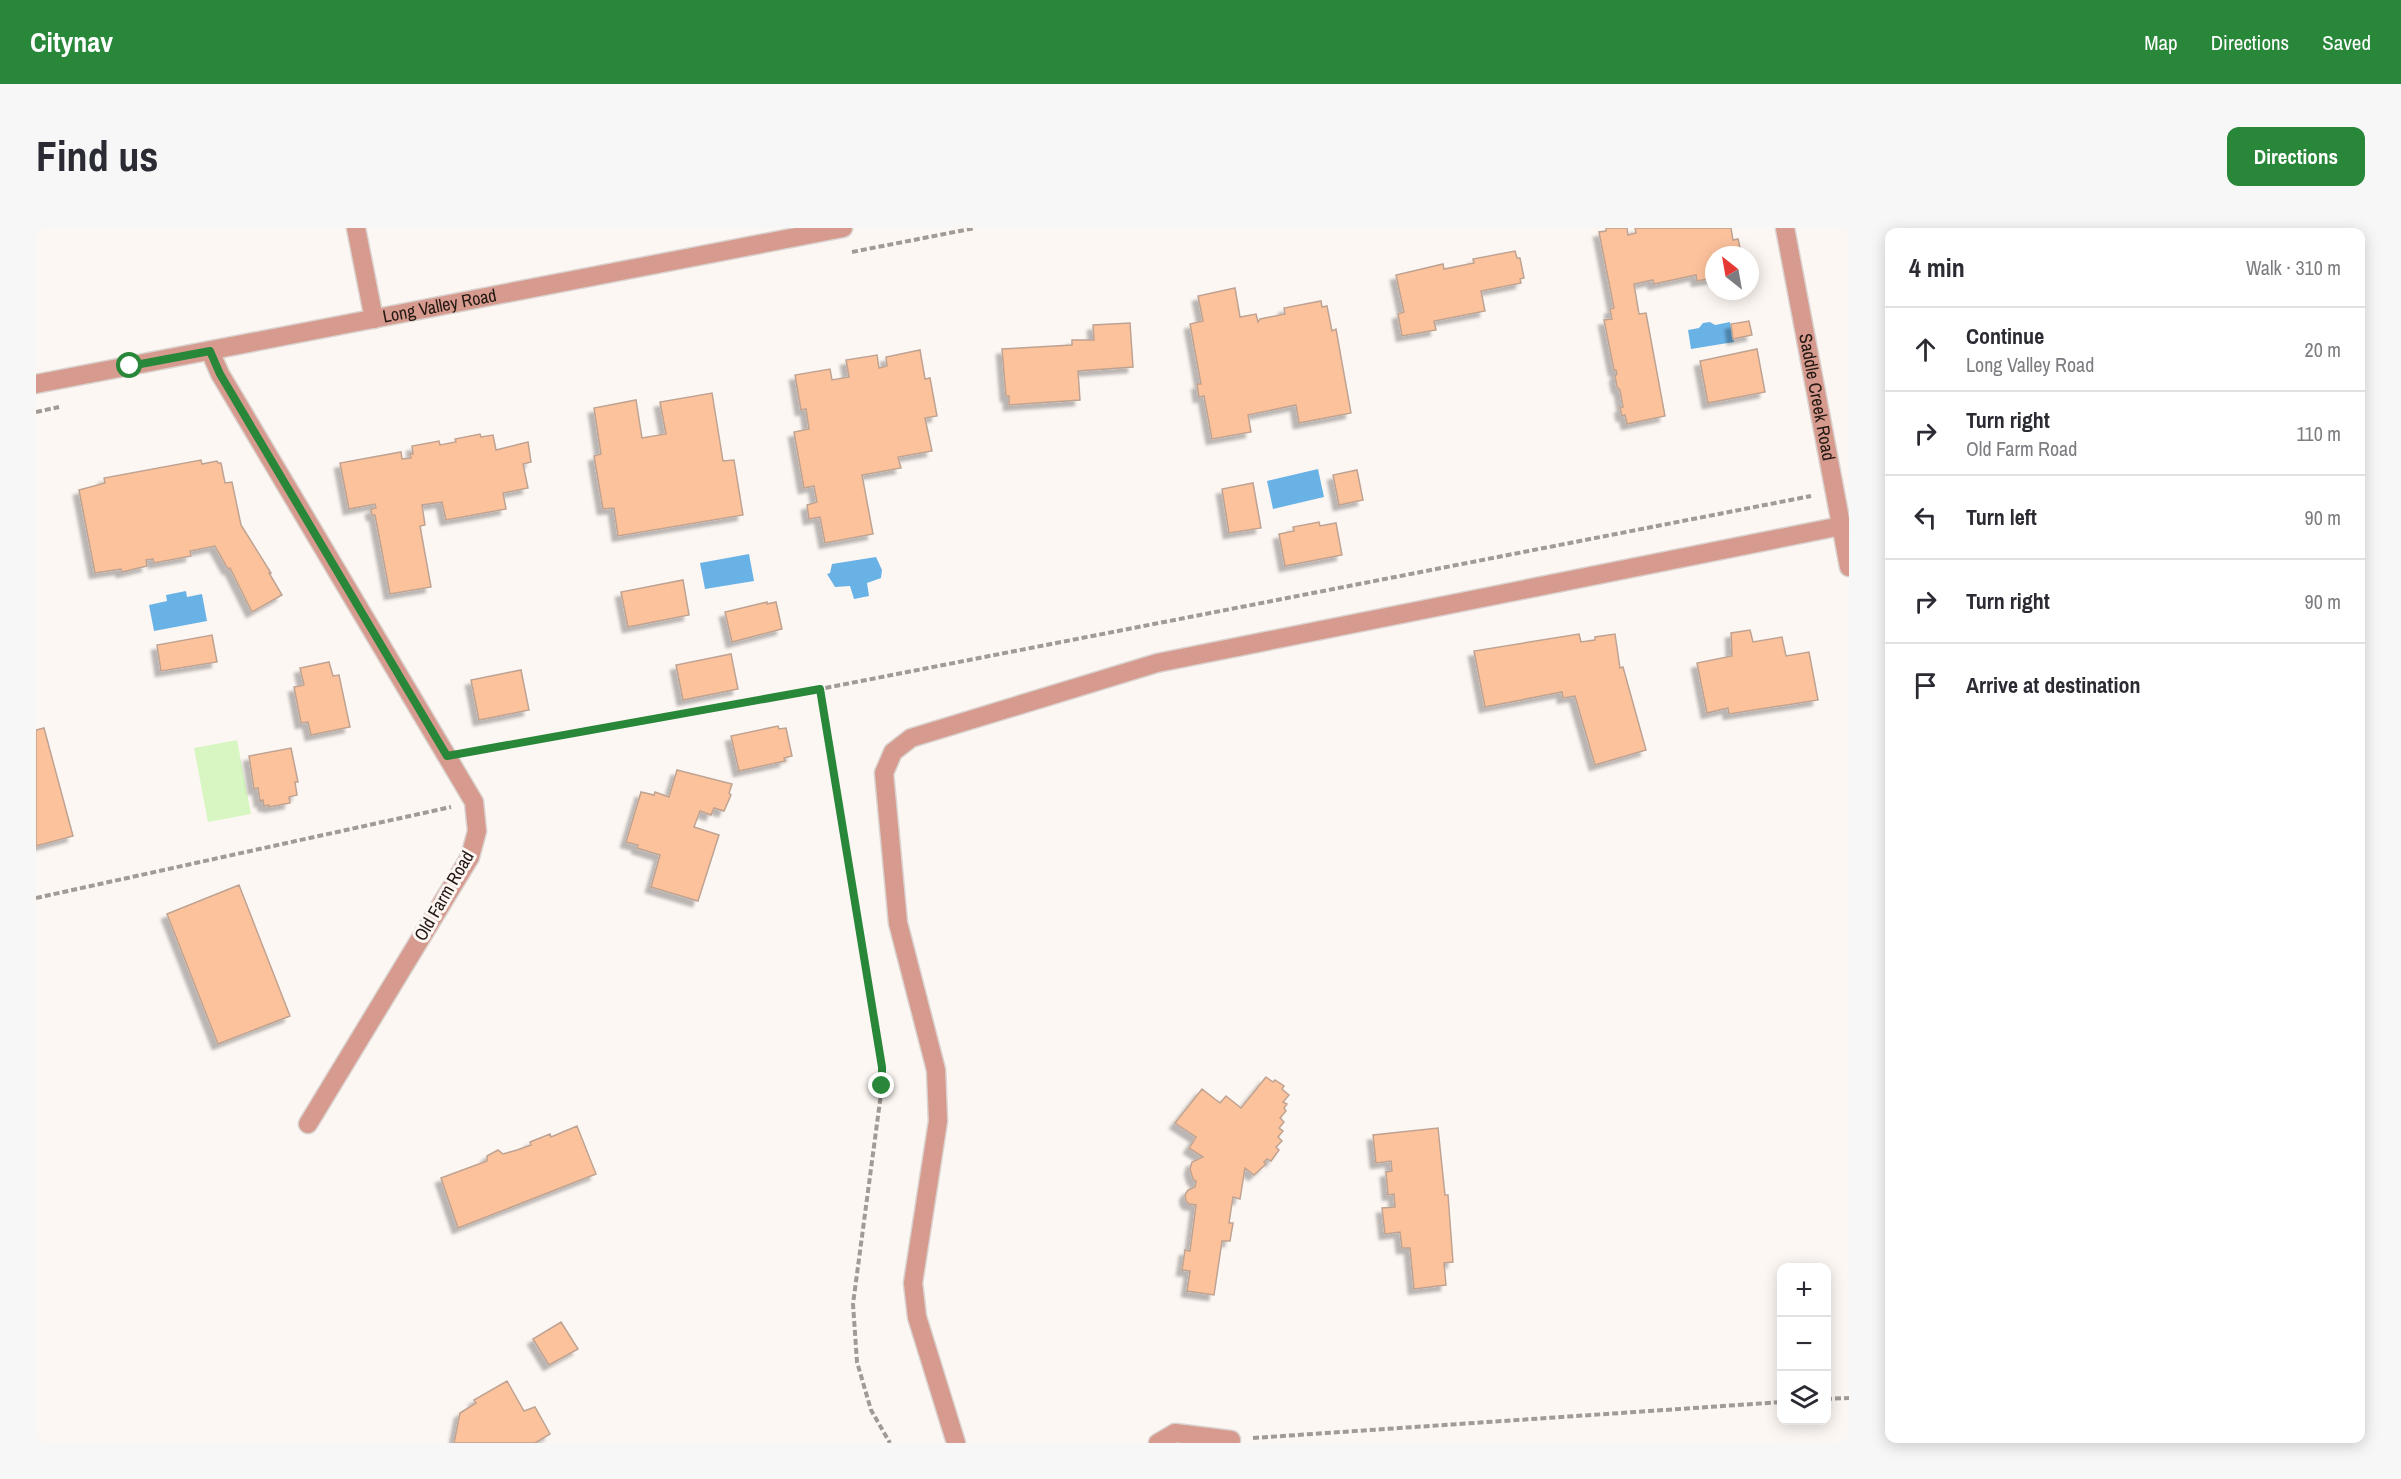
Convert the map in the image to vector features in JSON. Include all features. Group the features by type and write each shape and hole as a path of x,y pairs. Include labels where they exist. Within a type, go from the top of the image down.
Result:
{"street":[{"path":"356,228 374,319"},
{"name":"Long Valley Road","path":"36,384 843,228"},
{"name":"Saddle Creek Road","path":"1785,228 1849,567"},
{"name":"Old Farm Road","path":"210,351 220,374 474,802 477,831 470,857 308,1124"},
{"path":"956,1443 917,1317 913,1283 938,1121 936,1070 898,924 884,773 893,752 911,738 1157,663 1841,525"},
{"path":"1158,1443 1175,1433 1231,1440"}],"path":[{"path":"447,756 820,689 1836,491"},
{"path":"820,689 882,1067 882,1086 853,1304 857,1362 871,1410 890,1443"},
{"path":"36,898 474,802"},
{"path":"1831,1400 1849,1398"},
{"path":"1231,1440 1777,1402"}],"green space":[{"path":"237,740 251,814 208,822 194,748"}],"water":[{"path":"1710,322 1715,325 1730,322 1734,342 1691,349 1688,330 1699,328 1703,323"},
{"path":"1318,469 1324,497 1273,509 1267,481"},
{"path":"749,554 754,581 705,589 700,563"},
{"path":"876,557 882,570 881,578 867,583 869,596 854,599 850,586 835,587 827,574 830,573 832,564"},
{"path":"186,591 187,597 202,594 207,621 154,631 149,605 167,601 166,595"}],"building":[{"path":"1606,228 1627,228 1628,235 1636,233 1635,228 1731,228 1733,240 1738,239 1740,246 1705,246 1705,280 1697,281 1696,275 1654,284 1653,280 1634,284 1639,314 1646,313 1665,416 1627,424 1625,415 1622,416 1620,408 1623,407 1615,376 1617,374 1614,370 1604,320 1612,319 1610,309 1614,308 1599,232 1606,231"},
{"path":"1515,251 1517,258 1520,258 1524,278 1520,279 1521,283 1481,291 1485,311 1434,321 1436,330 1402,336 1398,314 1404,312 1396,275 1443,264 1444,269 1474,263 1473,259"},
{"path":"1235,288 1240,317 1256,314 1258,322 1260,319 1285,314 1284,308 1321,301 1322,307 1327,306 1332,331 1336,329 1351,413 1299,423 1296,405 1248,415 1251,432 1212,439 1204,396 1199,397 1197,384 1201,384 1190,324 1203,321 1198,296"},
{"path":"1749,321 1752,335 1733,339 1731,324"},
{"path":"1130,323 1133,367 1078,371 1080,400 1009,405 1009,396 1006,396 1002,349 1072,345 1072,340 1094,340 1093,325"},
{"path":"1757,349 1765,392 1708,403 1700,361"},
{"path":"920,350 925,379 930,378 937,416 925,418 932,451 898,457 901,468 862,475 873,534 825,543 820,517 809,519 807,505 817,502 814,486 804,488 794,432 809,429 806,409 801,410 795,375 830,369 832,380 849,377 846,360 877,355 879,368 887,366 886,357"},
{"path":"712,393 723,461 734,460 743,515 618,536 614,508 603,509 594,456 601,454 594,408 636,400 642,438 666,434 660,402"},
{"path":"480,434 481,437 493,435 496,450 528,442 531,462 523,464 528,488 503,493 506,509 446,520 442,502 422,505 425,525 420,526 431,587 390,594 375,515 372,515 371,509 376,508 375,504 349,509 340,463 401,452 402,459 411,458 412,446 439,441 440,445 456,442 455,439"},
{"path":"201,460 202,464 217,461 221,463 225,483 232,482 241,525 282,595 252,612 230,568 228,569 215,546 190,551 191,556 154,563 153,559 146,560 147,566 122,572 121,569 95,573 79,490 105,483 104,478"},
{"path":"1357,470 1363,500 1339,505 1333,475"},
{"path":"1253,483 1261,528 1229,533 1222,489"},
{"path":"1319,522 1320,526 1336,523 1342,555 1285,566 1279,534 1294,531 1293,527"},
{"path":"683,580 689,615 628,627 621,592"},
{"path":"767,602 767,604 776,602 782,629 732,642 725,612"},
{"path":"1750,630 1753,642 1782,637 1786,656 1809,652 1818,700 1729,714 1728,708 1707,713 1697,663 1732,656 1731,633"},
{"path":"1579,634 1581,642 1615,634 1620,668 1623,667 1646,750 1595,765 1575,696 1563,698 1562,692 1485,707 1474,651"},
{"path":"212,635 217,662 161,671 157,645"},
{"path":"731,654 738,689 683,700 676,665"},
{"path":"329,662 333,676 339,675 350,727 311,735 308,722 301,723 294,687 304,685 300,668"},
{"path":"521,670 529,710 479,720 471,680"},
{"path":"778,726 779,729 786,728 792,756 784,758 785,761 739,771 731,736"},
{"path":"44,728 73,836 36,846 36,730"},
{"path":"291,748 298,782 295,782 297,795 289,797 290,803 264,806 263,800 260,801 258,788 254,789 249,756"},
{"path":"677,770 732,784 729,793 731,795 724,811 714,808 711,815 700,811 694,827 719,835 698,901 651,887 660,855 626,842 641,792 654,795 655,792 669,797"},
{"path":"239,885 290,1016 218,1044 167,914"},
{"path":"1266,1077 1284,1086 1282,1089 1289,1095 1283,1102 1287,1104 1284,1108 1286,1111 1280,1118 1284,1122 1279,1128 1283,1131 1278,1137 1282,1141 1276,1147 1279,1150 1271,1161 1267,1159 1264,1162 1266,1164 1254,1175 1245,1168 1240,1199 1233,1197 1229,1223 1233,1223 1230,1241 1222,1241 1214,1295 1187,1291 1190,1271 1182,1270 1185,1250 1190,1251 1196,1205 1189,1204 1185,1195 1188,1190 1195,1187 1196,1181 1190,1169 1192,1162 1203,1157 1189,1148 1196,1137 1175,1123 1202,1089 1220,1103 1226,1096 1241,1108"},
{"path":"577,1126 596,1174 458,1228 441,1178 487,1161 487,1156 498,1150 503,1154 517,1150 550,1134 551,1137"},
{"path":"1438,1128 1445,1195 1448,1195 1453,1262 1444,1263 1446,1285 1414,1289 1410,1248 1402,1248 1400,1232 1385,1234 1382,1208 1395,1207 1394,1194 1388,1195 1386,1172 1392,1171 1391,1161 1376,1163 1373,1135"},
{"path":"561,1322 578,1349 549,1365 533,1339"},
{"path":"507,1381 524,1411 535,1407 550,1434 535,1443 454,1443 460,1413 476,1403 474,1400"}],"route":[{"path":"130,366 210,351 220,374 447,756 820,689 882,1067 882,1086"}]}
